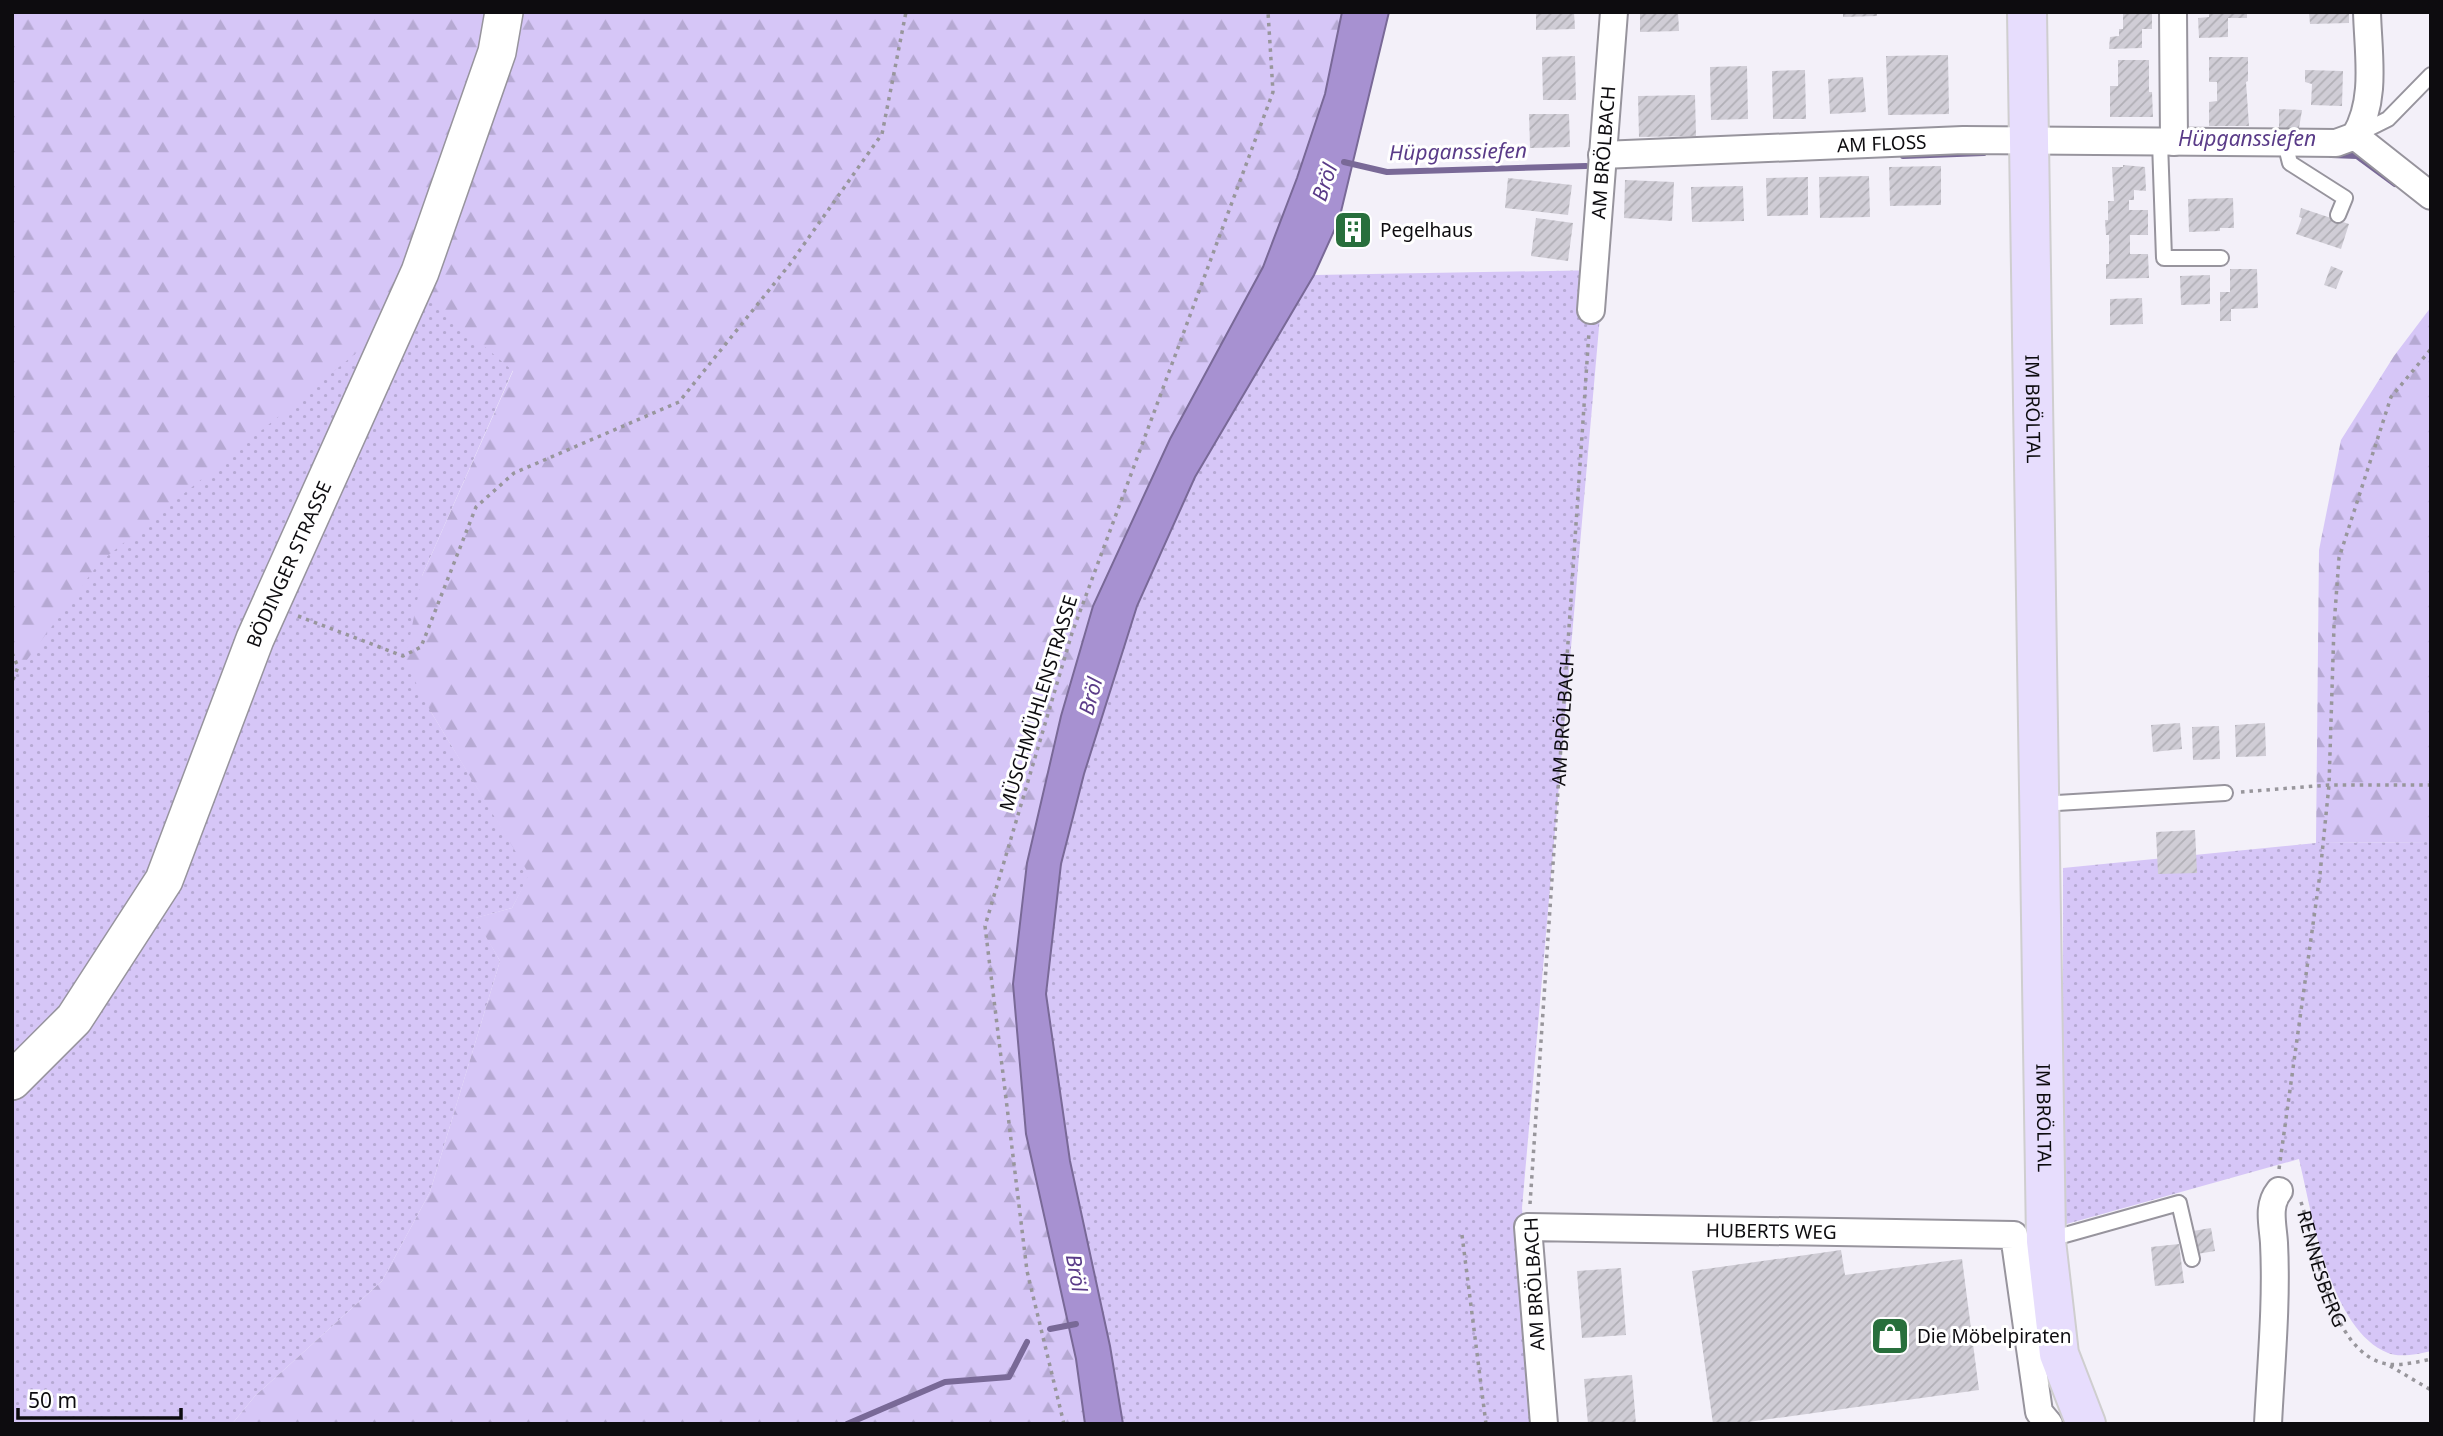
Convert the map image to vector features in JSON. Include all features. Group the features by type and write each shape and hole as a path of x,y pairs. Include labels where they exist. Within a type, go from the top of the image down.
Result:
{"main road":[{"name":"IM BRÖLTAL","path":"2027,12 2039,804 2030,1238 2059,1354 2086,1424"}],"street":[{"name":"BÖDINGER STRASSE","path":"12,1081 74,1019 164,880 250,652 420,272 497,52 504,12"},
{"name":"AM BRÖLBACH","path":"1591,310 1614,12"},
{"path":"2165,149 2173,12"},
{"path":"2367,12 2369,104 2363,123 2355,136 2431,196"},
{"name":"AM FLOSS","path":"1602,155 1963,140 2165,149 2336,143 2355,136"},
{"name":"RENNESBERG","path":"2268,1424 2275,1276 2271,1210 2279,1180"},
{"name":"AM BRÖLBACH","path":"1528,1227 1544,1424"},
{"name":"HUBERTS WEG","path":"1528,1227 2030,1238"},
{"path":"2030,1238 2039,1412 2049,1424"}],"lane":[{"name":"AM FLOSS","path":"2355,136 2388,119 2431,75"},
{"path":"2285,143 2290,163 2345,198 2338,215"},
{"path":"2165,149 2164,258 2221,258"},
{"path":"2039,804 2225,793"},
{"path":"2030,1238 2179,1203 2192,1259"}],"path":[{"path":"270,605 403,656 421,647 477,506 514,473 679,402 790,264 882,134 906,12"},
{"name":"MÜSCHMÜHLENSTRASSE","path":"1064,1424 1027,1271 985,926 1072,633 1273,92 1268,12"},
{"name":"AM BRÖLBACH","path":"1528,1227 1591,310"},
{"path":"2279,1180 2320,874 2329,785 2339,558 2391,397 2431,349"},
{"path":"12,653 18,667 12,681"},
{"path":"2225,793 2329,785 2431,785"},
{"name":"RENNESBERG","path":"2279,1180 2300,1199 2317,1266 2328,1296 2355,1344 2375,1360 2389,1365"},
{"path":"1462,1236 1486,1424"},
{"path":"2389,1365 2431,1359"},
{"path":"2389,1365 2431,1390"}],"green space":[{"path":"12,12 1342,12 1325,94 1263,267 1170,439 1093,606 1061,716 1027,863 1013,984 1026,1134 1076,1359 1085,1424 232,1424 255,1396 382,1281 430,1192 500,961 475,918 512,908 529,874 431,712 405,662 422,576 513,371 426,296 99,563 12,680"},
{"path":"1604,270 1522,1208 1540,1424 1123,1424 1110,1346 1070,1161 1046,993 1061,864 1084,774 1137,606 1195,477 1314,275"},
{"path":"426,295 513,370 422,576 431,712 530,874 512,908 476,918 500,961 430,1192 382,1281 255,1396 232,1424 12,1424 12,394"},
{"path":"2431,307 2431,842 2316,843 2319,550 2341,440 2394,356"},
{"path":"2431,842 2431,1351 2403,1355 2388,1353 2368,1340 2351,1321 2327,1268 2299,1159 2063,1225 2063,868 2316,843"}],"water":[{"name":"Bröl","path":"1342,12 1389,12 1339,220 1314,275 1195,477 1137,606 1084,774 1061,864 1046,994 1070,1161 1110,1346 1123,1424 1085,1424 1076,1359 1026,1134 1013,984 1027,863 1061,716 1093,606 1170,439 1263,267 1325,94"}],"building":[{"path":"1536,12 1574,12 1575,29 1536,30"},
{"path":"1640,12 1678,12 1679,31 1640,32"},
{"path":"1843,12 1877,12 1877,16 1843,17"},
{"path":"2123,12 2152,12 2152,29 2142,29 2142,48 2109,49 2110,37 2119,36 2119,29 2123,29"},
{"path":"2209,12 2247,12 2247,18 2228,18 2228,37 2199,38 2198,18 2209,17"},
{"path":"2309,12 2349,12 2349,23 2310,24"},
{"path":"1948,55 1949,114 1888,115 1886,56"},
{"path":"1575,56 1576,100 1543,100 1542,57"},
{"path":"2209,57 2248,57 2246,82 2249,126 2209,126 2209,102 2217,101 2217,82 2209,82"},
{"path":"2118,60 2149,60 2149,92 2152,92 2153,117 2110,117 2110,86 2118,86"},
{"path":"1747,66 1748,119 1711,120 1710,67"},
{"path":"1805,70 1806,119 1773,119 1772,71"},
{"path":"2305,70 2343,71 2342,106 2311,105 2312,84 2305,82"},
{"path":"1863,77 1866,112 1830,114 1828,79"},
{"path":"1695,95 1696,136 1639,137 1638,96"},
{"path":"2279,109 2302,110 2298,134 2279,134"},
{"path":"1529,114 1569,114 1570,147 1530,148"},
{"path":"1941,166 1941,205 1890,206 1889,167"},
{"path":"2112,167 2145,167 2146,191 2134,190 2134,200 2129,200 2129,210 2148,210 2148,235 2130,235 2130,254 2148,254 2149,278 2106,279 2109,235 2106,235 2105,220 2108,220 2108,201 2114,201"},
{"path":"1869,176 1870,217 1820,218 1819,177"},
{"path":"1808,177 1808,215 1767,216 1766,178"},
{"path":"1508,178 1572,185 1568,215 1505,208"},
{"path":"1625,180 1674,182 1672,221 1624,218"},
{"path":"1743,186 1744,221 1692,222 1691,187"},
{"path":"2233,198 2234,228 2189,232 2188,199"},
{"path":"2301,208 2349,224 2341,249 2296,234 2302,218 2299,217"},
{"path":"1536,218 1573,223 1568,261 1531,256"},
{"name":"Pegelhaus","path":"1349,224 1359,227 1356,236 1346,233"},
{"path":"2331,266 2343,271 2336,289 2324,285"},
{"path":"2230,269 2257,269 2258,308 2231,309 2231,321 2220,321 2220,292 2230,292"},
{"path":"2210,275 2210,304 2181,305 2180,276"},
{"path":"2142,298 2143,324 2110,325 2110,299"},
{"path":"2180,723 2182,749 2153,752 2151,725"},
{"path":"2265,723 2266,756 2236,757 2235,725"},
{"path":"2219,726 2220,759 2193,760 2192,727"},
{"path":"2195,830 2197,873 2158,874 2156,832"},
{"path":"2211,1228 2215,1251 2197,1254 2193,1231"},
{"path":"2179,1244 2184,1283 2155,1286 2151,1247"},
{"path":"1841,1250 1845,1275 1962,1259 1979,1390 1734,1424 1713,1424 1692,1271"},
{"path":"1621,1268 1626,1335 1582,1338 1577,1271"},
{"path":"1632,1375 1636,1424 1588,1424 1584,1379"}],"waterway":[{"name":"Hüpganssiefen","path":"1903,156 1984,153"},
{"name":"Hüpganssiefen","path":"2331,155 2357,156 2395,184"},
{"name":"Hüpganssiefen","path":"1344,162 1387,172 1586,166"},
{"path":"1050,1329 1076,1324"},
{"path":"847,1424 945,1382 1009,1377 1027,1342"}],"place":[{"name":"Pegelhaus","path":"1353,230"},
{"name":"Die Möbelpiraten","path":"1890,1336"}]}
